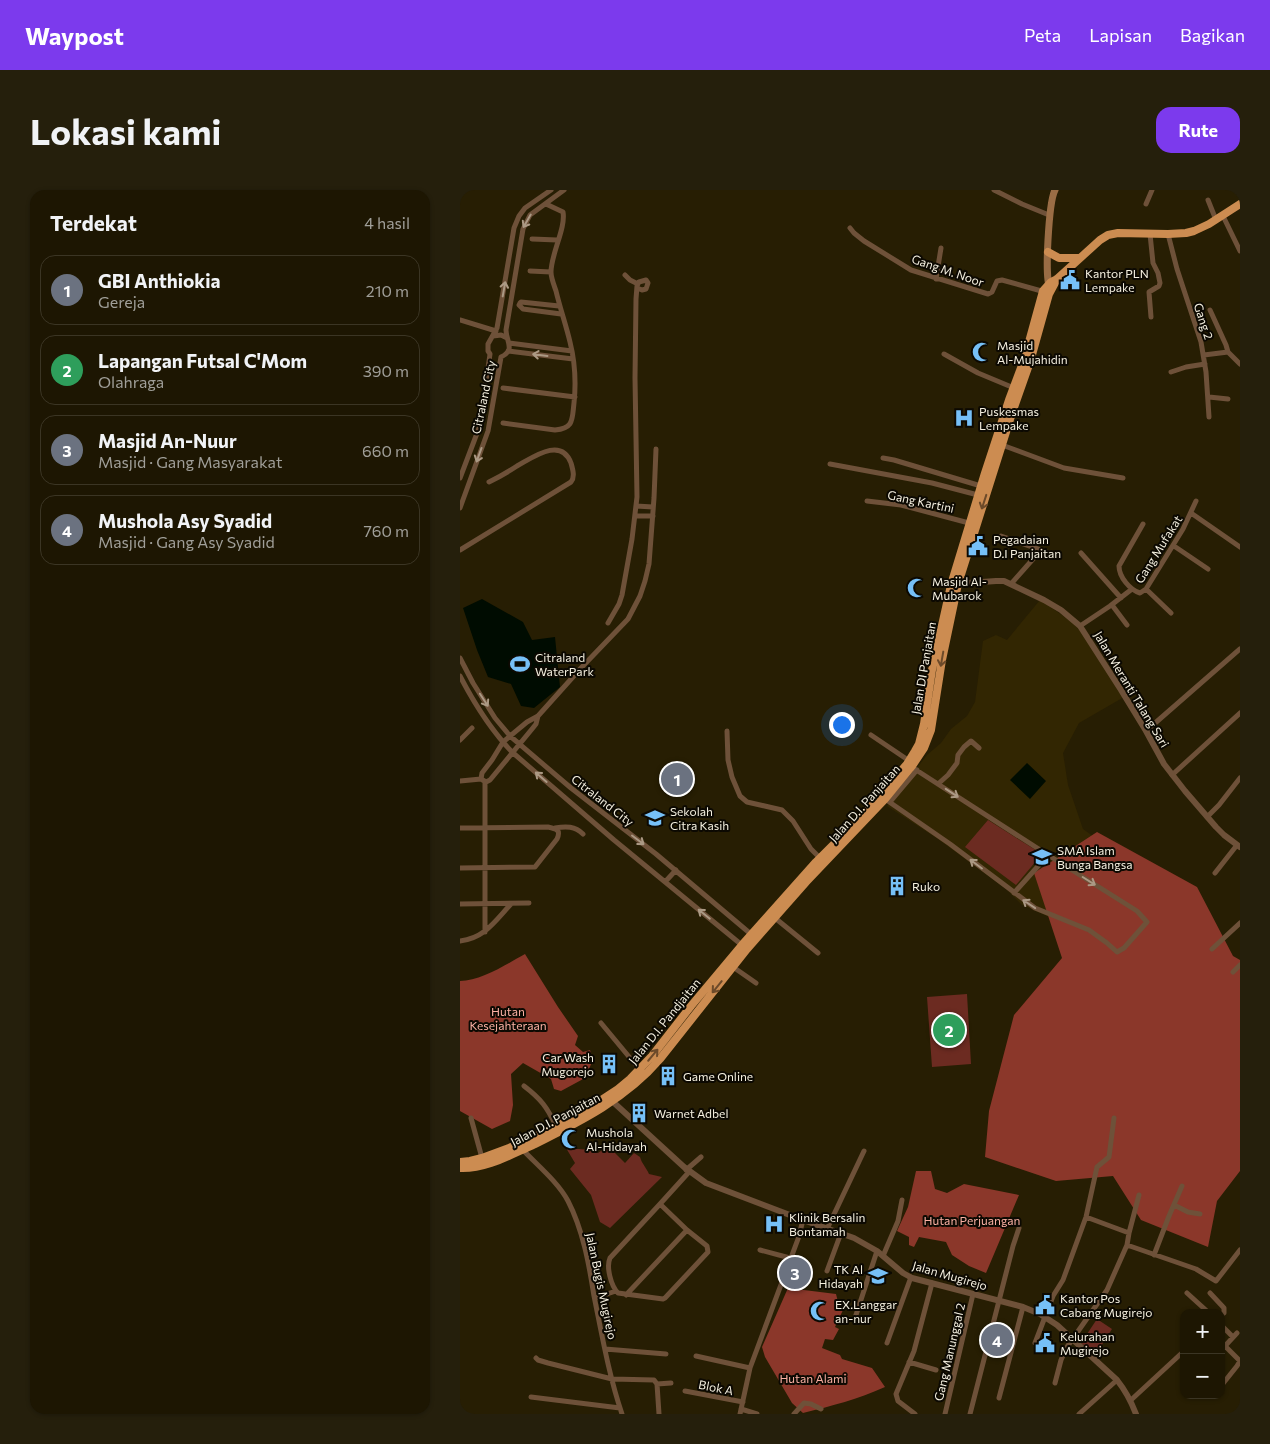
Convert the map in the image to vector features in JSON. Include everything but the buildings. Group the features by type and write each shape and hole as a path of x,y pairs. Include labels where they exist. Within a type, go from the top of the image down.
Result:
{"highway":[{"path":"954,584 989,475 1002,445 1030,362 1048,290 1078,258 1100,240 1108,236 1128,232 1150,234 1186,233 1220,218 1240,205"},
{"path":"1048,252 1059,258 1078,258"},
{"name":"Jalan DI Panjaitan","path":"744,947 911,765 923,730 932,670 969,522 981,486 989,475 1014,388 1048,290"},
{"name":"Jalan D.I. Panjaitan","path":"754,936 775,918 823,860 888,801 903,783 911,765"},
{"name":"Jalan D.I. Panjaitan","path":"460,1168 476,1168 512,1155 590,1116 609,1099 635,1085 650,1071 733,967 744,947"},
{"name":"Jalan D.I. Pandjaitan","path":"460,1162 482,1158 509,1148 609,1099 640,1070 691,1006 744,947"}],"main road":[{"path":"1048,290 1049,215 1052,195 1055,190"}],"street":[{"name":"Citraland City","path":"460,478 479,428 490,354 488,344 494,334 514,228 525,208 551,190"},
{"name":"Citraland City","path":"460,508 488,431 501,357 508,351 506,330 525,222 530,215 564,190"},
{"path":"994,190 1049,215"},
{"path":"1146,204 1152,190"},
{"path":"1237,190 1240,195"},
{"path":"1208,200 1240,251"},
{"path":"503,423 562,430 568,427 572,420 575,381 572,351 551,272 557,240 563,223 563,212 546,204"},
{"name":"Gang M. Noor","path":"850,228 854,234 864,241 911,270 936,278 988,294 992,292 997,281 1002,280 1048,290"},
{"path":"1150,234 1152,258 1160,283 1149,292 1151,317"},
{"name":"Gang 2","path":"1168,234 1204,355 1209,417"},
{"path":"532,238 557,240"},
{"path":"936,278 941,248"},
{"path":"530,271 551,272"},
{"path":"608,622 620,604 636,506 635,369 637,286 625,275"},
{"path":"559,306 521,302 519,306 523,309 561,314"},
{"path":"1210,310 1228,352 1240,364"},
{"path":"460,320 501,335 508,340 572,351"},
{"path":"508,351 573,359"},
{"path":"1204,355 1228,352"},
{"path":"490,354 501,357"},
{"path":"944,354 978,373 1014,388"},
{"path":"1171,372 1205,364"},
{"path":"503,388 574,397"},
{"path":"1208,397 1228,400"},
{"path":"1002,445 1064,468 1123,478"},
{"path":"486,932 486,828 482,773 503,742 527,722 538,716 628,619 633,610 645,581 649,564 656,449"},
{"path":"460,550 571,482 573,472 565,454 550,450 539,453 489,482"},
{"path":"883,458 981,486"},
{"path":"830,464 944,485 978,495"},
{"name":"Gang Kartini","path":"867,501 901,505 969,522"},
{"name":"Gang Mufakat","path":"1080,626 1132,589 1140,593 1146,589 1174,546 1196,501"},
{"path":"636,506 653,507"},
{"path":"1191,513 1240,546"},
{"path":"635,516 653,516"},
{"path":"1132,589 1121,576 1119,566 1143,524"},
{"path":"1001,536 1058,556"},
{"path":"1174,546 1208,569"},
{"path":"1011,584 1041,550"},
{"path":"1081,553 1121,598"},
{"name":"Jalan Meranti Talang Sari","path":"954,584 996,581 1011,584 1061,610 1080,626 1102,658 1164,764 1207,817 1224,835 1238,846"},
{"path":"1146,589 1171,613"},
{"path":"1112,605 1127,625"},
{"path":"1146,731 1240,649"},
{"name":"Citraland City","path":"460,658 495,718 510,736 571,788 676,870 754,936"},
{"name":"Citraland City","path":"460,676 471,698 512,752 614,840 744,947"},
{"path":"1172,775 1240,713"},
{"path":"460,781 490,780 536,724 538,716"},
{"path":"460,740 472,728"},
{"path":"728,731 728,760 732,777 740,796 747,802 782,810 793,821 811,849 823,860"},
{"path":"871,736 938,784 1137,911 1147,922 1124,948 1117,952 1089,930 1035,908 950,844 888,801"},
{"path":"938,784 957,763 958,755 964,747 971,741 979,748"},
{"path":"1207,817 1240,778"},
{"path":"460,828 570,827 577,829 583,834"},
{"path":"460,868 535,867 557,840 559,834 554,828"},
{"path":"1215,873 1238,846"},
{"path":"1014,893 1048,855"},
{"path":"665,882 676,870"},
{"path":"460,904 530,903"},
{"path":"460,941 477,937 486,932 511,904"},
{"path":"775,918 818,953"},
{"path":"1212,949 1239,924"},
{"path":"1233,972 1240,965"},
{"path":"733,967 756,983"},
{"path":"601,1023 640,1070"},
{"path":"524,1086 538,1097 547,1108 556,1126"},
{"name":"Jalan Mugirejo","path":"609,1099 688,1171 710,1185 854,1238 911,1277 1023,1307 1044,1317 1072,1339 1117,1380 1124,1389 1136,1414"},
{"path":"471,1118 482,1158"},
{"path":"1035,1343 1053,1296 1063,1280 1086,1218 1097,1166 1109,1157 1114,1118"},
{"name":"Jalan Bugis Mugirejo","path":"522,1149 562,1192 568,1202 582,1240 605,1349 621,1411"},
{"path":"827,1228 864,1151"},
{"path":"616,1292 608,1267 610,1258 701,1157"},
{"path":"1154,1255 1182,1186"},
{"path":"1055,1383 1062,1360 1072,1339 1107,1290 1127,1245 1139,1195"},
{"path":"855,1318 880,1254 898,1221 902,1200"},
{"path":"595,1298 616,1292 663,1300 708,1252 707,1246 660,1204"},
{"path":"1174,1205 1188,1212 1200,1214"},
{"path":"1086,1218 1129,1233"},
{"path":"757,1414 741,1412 750,1368 803,1220"},
{"path":"970,1414 1019,1228"},
{"path":"626,1295 687,1230"},
{"path":"827,1271 841,1233"},
{"path":"1127,1245 1196,1269 1216,1281 1240,1250"},
{"path":"760,1250 790,1258"},
{"path":"888,1343 911,1277"},
{"path":"915,1414 898,1400 896,1394 914,1351 932,1283"},
{"path":"1187,1293 1205,1309"},
{"path":"1210,1293 1224,1309"},
{"name":"Gang Manunggal 2","path":"945,1414 973,1294"},
{"path":"999,1398 1023,1307"},
{"path":"1225,1328 1235,1335 1225,1346"},
{"path":"605,1349 666,1354"},
{"path":"1225,1350 1240,1361 1225,1381"},
{"path":"696,1356 750,1368"},
{"path":"1130,1400 1179,1356"},
{"path":"536,1358 548,1363 612,1379 671,1383"},
{"path":"909,1362 936,1370"},
{"path":"1079,1414 1117,1380"},
{"path":"655,1382 659,1414"},
{"name":"Blok A","path":"685,1391 743,1402"},
{"path":"531,1396 621,1411"},
{"path":"794,1414 804,1403 821,1409"}],"shaded area":[{"name":"Citraland WaterPark","path":"482,599 523,622 532,640 555,637 560,687 534,708 521,706 511,684 488,677 463,608"},
{"path":"1040,600 1078,626 1124,697 1079,723 1063,753 1068,785 1083,829 1108,847 1074,928 1022,905 1006,889 938,839 887,806 927,755 941,743 951,729 967,716 975,702 983,641 996,635 1007,640"},
{"path":"1027,763 1046,781 1030,799 1010,780"},
{"path":"988,820 1042,854 1016,885 965,847"},
{"path":"967,994 971,1064 932,1067 927,997"},
{"path":"608,1146 625,1163 634,1153 640,1157 649,1174 662,1177 610,1228 600,1222 591,1195 570,1169 575,1163 566,1148 592,1150 598,1153"},
{"path":"1097,1319 1112,1329 1096,1354 1081,1343"}],"green space":[{"path":"1097,832 1197,887 1233,956 1240,960 1240,1171 1217,1201 1208,1247 1141,1220 1113,1176 1056,1181 985,1157 989,1111 1014,1015 1062,958 1034,873"},
{"name":"Hutan Kesejahteraan","path":"525,954 578,1036 575,1045 583,1052 590,1050 593,1060 585,1078 561,1091 554,1089 551,1079 523,1063 511,1074 513,1105 510,1121 492,1129 460,1111 460,981 485,975"},
{"name":"Hutan Perjuangan","path":"916,1171 931,1171 935,1189 947,1193 964,1184 1019,1195 986,1273 969,1266 952,1255 946,1242 919,1237 914,1247 909,1245 909,1237 897,1231 908,1207"},
{"name":"Hutan Alami","path":"788,1288 836,1294 843,1310 835,1327 839,1329 833,1340 825,1339 822,1348 840,1355 842,1359 872,1368 885,1387 845,1402 803,1413 792,1403 765,1357 762,1347"}],"place":[{"name":"Kantor PLN Lempake","path":"1070,280"},
{"name":"Masjid Al-Mujahidin","path":"982,352"},
{"name":"Puskesmas Lempake","path":"964,418"},
{"name":"Pegadaian D.I Panjaitan","path":"978,546"},
{"name":"Masjid Al- Mubarok","path":"917,588"},
{"name":"Citraland WaterPark","path":"520,664"},
{"name":"GBI Anthiokia","path":"677,779"},
{"name":"Sekolah Citra Kasih","path":"655,818"},
{"name":"SMA Islam Bunga Bangsa","path":"1042,857"},
{"name":"Ruko","path":"897,886"},
{"name":"Lapangan Futsal C'Mom","path":"949,1030"},
{"name":"Car Wash Mugorejo","path":"609,1064"},
{"name":"Game Online","path":"668,1076"},
{"name":"Warnet Adbel","path":"639,1113"},
{"name":"Mushola Al-Hidayah","path":"571,1139"},
{"name":"Klinik Bersalin Bontamah","path":"774,1224"},
{"name":"Masjid An-Nuur","path":"795,1273"},
{"name":"TK Al Hidayah","path":"878,1276"},
{"name":"Kantor Pos Cabang Mugirejo","path":"1045,1305"},
{"name":"EX.Langgar an-nur","path":"820,1311"},
{"name":"Mushola Asy Syadid","path":"997,1340"},
{"name":"Kelurahan Mugirejo","path":"1045,1343"}]}
